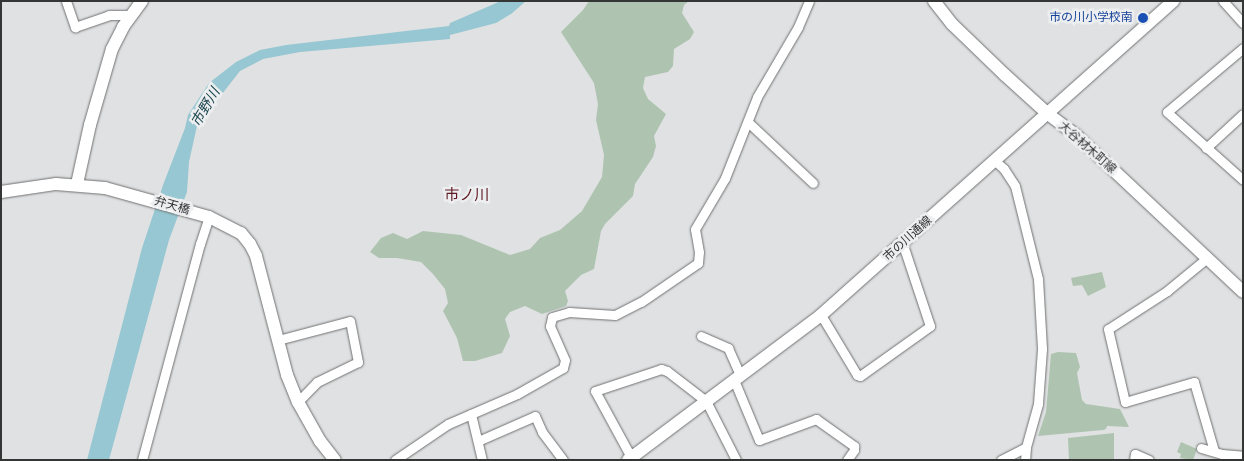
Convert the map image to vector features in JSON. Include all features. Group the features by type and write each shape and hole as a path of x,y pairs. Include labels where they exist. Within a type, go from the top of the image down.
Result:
{"street":[{"path":"66,1 75,27 109,15 132,15"},
{"path":"77,184 90,125 112,49 142,1"},
{"path":"395,460 448,424 517,394 563,368 565,360 550,326 552,317 569,312 615,314 640,302 698,263 699,252 695,229 725,178 757,97 798,27 809,1"},
{"name":"大谷材木町線","path":"934,1 952,24 1048,114 1076,135 1243,292"},
{"name":"市の川通線","path":"629,459 821,315 903,245 994,160 1174,1"},
{"path":"1223,1 1243,23"},
{"path":"1241,176 1206,148 1167,112 1243,48"},
{"path":"1206,148 1243,114"},
{"path":"748,122 813,183"},
{"path":"994,160 1004,169 1015,186 1038,279 1042,349 1038,404 1024,460"},
{"name":"弁天橋","path":"1,192 56,184 77,184 136,196 209,217 229,225 241,233 250,244 256,256 287,375 298,402 320,441 335,460"},
{"path":"142,460 209,217"},
{"path":"821,315 857,375 860,376 930,326 903,245"},
{"path":"1207,258 1168,291 1108,329 1125,402 1194,382 1214,451"},
{"path":"278,340 350,321 358,362 317,382 298,402"},
{"path":"701,336 728,348 759,440 816,419 854,446 854,450 847,460"},
{"path":"629,459 595,392 661,369 667,371 706,401 736,460"},
{"path":"471,414 482,460"},
{"path":"478,441 535,416 542,432 563,460"},
{"path":"1001,460 1026,446"},
{"path":"1202,448 1243,456"},
{"path":"1134,460 1135,454 1148,460"}],"green space":[{"path":"589,1 689,1 684,5 682,13 694,32 690,39 674,49 673,66 668,72 645,77 643,88 648,99 666,114 654,136 656,146 653,157 635,184 633,196 605,224 601,231 594,269 581,275 565,291 568,301 566,306 542,314 525,306 510,312 505,319 510,336 502,353 475,361 463,361 457,338 443,311 448,303 445,289 433,274 421,262 397,258 379,258 370,252 381,238 393,233 407,239 423,231 461,235 510,255 530,249 540,238 560,230 582,211 602,177 604,155 596,120 598,104 594,83 561,32 583,10"},
{"path":"1102,272 1106,287 1088,296 1082,285 1073,286 1071,278"},
{"path":"1058,352 1076,353 1080,367 1077,373 1082,400 1086,404 1120,409 1129,427 1107,426 1103,430 1038,436 1046,412 1051,354"},
{"path":"1114,433 1114,460 1069,460 1068,438"},
{"path":"1181,442 1197,449 1193,460 1180,458 1181,454 1177,452"}],"water":[{"name":"市野川","path":"501,1 526,1 511,14 496,23 450,35 450,39 300,52 263,59 240,71 197,126 189,162 187,192 169,240 109,460 87,460 142,248 188,115 209,83 236,62 260,50 286,45 449,26 450,23"}],"place":[{"name":"市の川小学校南","path":"1143,18"}],"district":[{"name":"市ノ川","path":"467,195"}]}
